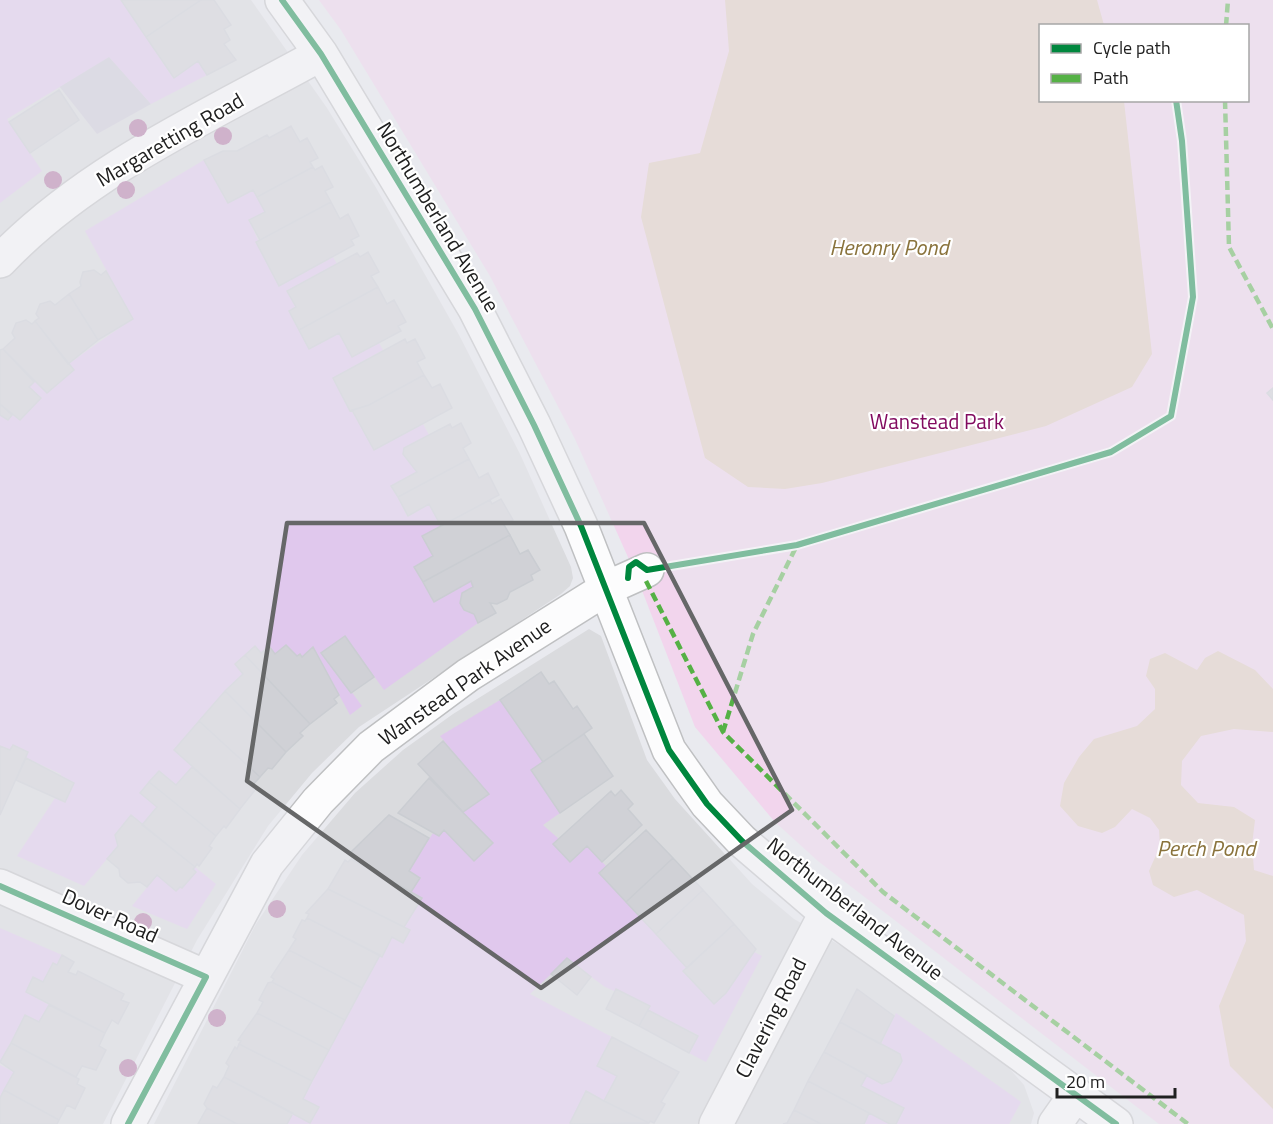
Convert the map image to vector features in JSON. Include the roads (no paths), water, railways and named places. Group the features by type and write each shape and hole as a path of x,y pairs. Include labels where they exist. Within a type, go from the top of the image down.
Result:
{"street":[{"name":"Northumberland Avenue","path":"282,0 321,54 475,309 534,425 607,588 669,750 707,804 742,841 826,913 1116,1124"},
{"name":"Margaretting Road","path":"0,261 24,236 111,170 321,54"},
{"name":"Wanstead Park Avenue","path":"128,1124 267,864 318,801 371,747 468,675 607,588 647,570"},
{"name":"Dover Road","path":"0,886 206,976"},
{"name":"Clavering Road","path":"716,1124 826,913"},
{"path":"1055,1124 1076,1094"}],"water":[{"name":"Heronry Pond","path":"725,0 1097,0 1104,24 1039,24 1039,102 1124,102 1152,354 1132,387 1046,426 822,483 785,489 748,487 705,458 641,217 649,163 700,153 729,51"},
{"name":"Perch Pond","path":"1218,651 1255,670 1273,689 1273,732 1234,729 1201,736 1182,761 1181,785 1198,803 1234,807 1255,820 1252,845 1254,870 1273,876 1273,1109 1230,1066 1219,1006 1246,941 1244,915 1197,890 1174,897 1153,885 1149,871 1160,846 1159,830 1150,818 1132,809 1115,827 1102,833 1078,826 1060,806 1064,783 1079,757 1094,739 1137,726 1155,709 1155,689 1146,676 1150,659 1165,653 1197,670 1205,658"}],"park label":[{"name":"Wanstead Park","path":"937,422"}]}
